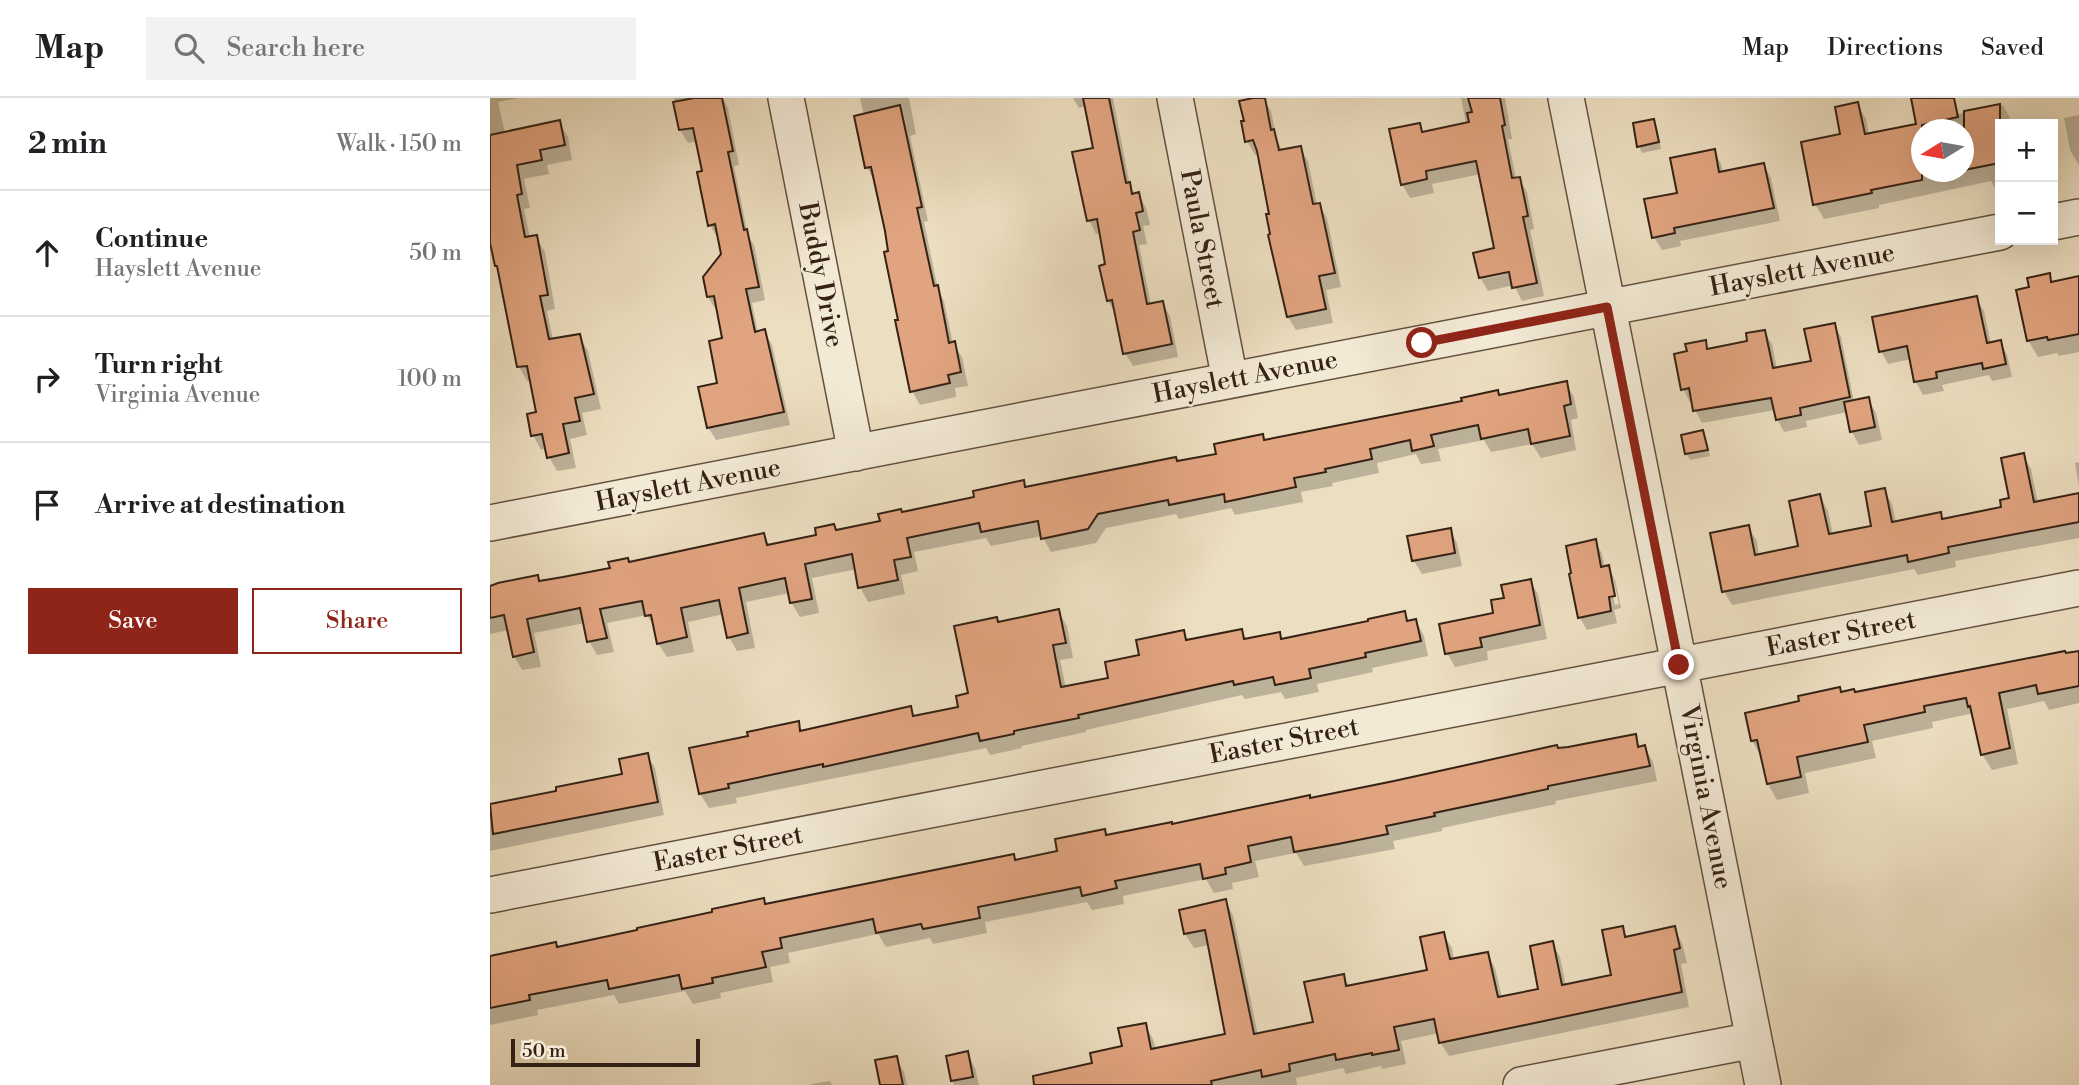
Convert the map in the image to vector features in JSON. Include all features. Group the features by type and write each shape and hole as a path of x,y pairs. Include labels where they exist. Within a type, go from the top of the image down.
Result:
{"street":[{"name":"Buddy Drive","path":"786,98 856,453"},
{"name":"Paula Street","path":"1175,98 1230,380"},
{"name":"Virginia Avenue","path":"1566,98 1763,1085"},
{"path":"2058,221 2079,217"},
{"name":"Hayslett Avenue","path":"490,523 1995,233"},
{"name":"Easter Street","path":"490,895 2079,588"},
{"path":"1521,1085 1754,1040"}],"building":[{"path":"694,98 722,98 733,151 728,152 759,287 746,289 755,332 765,329 784,412 707,428 698,387 717,383 709,341 722,338 714,296 707,297 703,277 721,254 715,224 708,226 697,172 702,171 693,128 679,130 673,102"},
{"path":"1083,98 1109,98 1126,183 1130,182 1132,194 1139,192 1143,211 1136,213 1140,230 1133,232 1147,304 1163,301 1172,344 1123,354 1112,300 1107,301 1099,266 1105,264 1097,219 1087,221 1072,152 1093,148"},
{"path":"1265,98 1271,130 1274,129 1279,150 1301,146 1313,204 1320,203 1335,273 1319,276 1326,309 1287,317 1268,235 1266,214 1269,214 1257,151 1253,140 1245,142 1241,121 1244,121 1239,101"},
{"path":"1468,98 1500,98 1505,125 1502,126 1512,178 1520,177 1528,216 1523,217 1537,283 1512,288 1509,272 1479,278 1473,253 1494,248 1476,161 1426,171 1427,179 1401,185 1389,129 1420,123 1422,132 1469,122 1467,113 1472,112"},
{"path":"1911,98 1954,98 1958,117 1915,119"},
{"path":"1858,102 1865,134 1911,125 1912,182 1813,205 1801,142 1840,134 1835,107"},
{"path":"2000,104 2000,119 1995,119 1995,164 1974,168 1974,119 1964,119 1964,111"},
{"path":"900,105 922,207 917,208 934,286 938,285 949,343 955,341 961,372 948,375 950,383 910,392 884,252 888,251 885,231 871,167 865,168 854,116"},
{"path":"1654,119 1659,142 1637,147 1633,123"},
{"path":"560,120 565,145 540,150 542,160 517,165 522,194 517,195 525,237 537,235 548,295 540,296 549,339 580,334 594,394 575,398 580,421 563,424 569,453 547,458 542,434 531,436 527,414 536,412 527,366 517,367 490,243 490,135"},
{"path":"1715,149 1719,172 1764,163 1774,208 1674,228 1675,233 1652,238 1644,199 1677,193 1670,158"},
{"path":"2050,273 2051,282 2079,276 2079,334 2027,341 2016,290 2029,287 2027,278"},
{"path":"1977,296 1987,343 2001,340 2006,364 1983,369 1982,363 1936,372 1937,378 1914,382 1907,346 1879,352 1872,317"},
{"path":"1835,323 1850,397 1800,408 1801,415 1776,420 1771,398 1693,411 1689,388 1681,390 1674,354 1687,351 1685,344 1706,340 1707,349 1747,341 1746,333 1765,330 1773,368 1811,361 1804,329"},
{"path":"1567,381 1571,404 1564,406 1570,436 1531,444 1528,429 1481,439 1478,425 1431,435 1434,446 1412,451 1410,440 1370,449 1372,459 1294,478 1296,487 1225,502 1224,494 1169,505 1168,500 1098,514 1088,529 1041,539 1038,521 981,532 979,523 907,538 911,557 894,560 898,580 858,588 852,554 805,564 812,599 790,603 785,578 739,588 748,633 727,638 719,600 681,608 687,637 657,644 651,615 645,616 642,601 600,609 607,638 587,642 580,608 527,619 534,652 513,657 504,615 490,618 490,586 498,583 538,575 539,581 563,577 610,568 608,562 628,558 629,562 764,533 767,545 816,535 815,528 834,524 836,530 880,521 878,514 901,509 902,512 974,497 973,491 1024,480 1025,487 1176,457 1177,461 1216,454 1214,444 1263,434 1264,440 1462,401 1461,398 1498,390 1499,395"},
{"path":"1869,397 1875,427 1850,432 1844,402"},
{"path":"1703,430 1708,450 1685,454 1681,435"},
{"path":"2024,453 2034,502 2079,493 2079,522 1948,547 1949,553 1908,562 1907,555 1722,592 1710,533 1749,525 1755,555 1798,546 1789,501 1820,494 1829,534 1871,526 1865,492 1885,488 1892,522 1941,512 1942,519 2001,507 2000,500 2009,498 2001,458"},
{"path":"1451,528 1455,553 1412,561 1407,536"},
{"path":"1596,539 1601,567 1609,565 1615,596 1609,597 1611,611 1578,618 1566,546"},
{"path":"1531,579 1540,625 1480,638 1482,647 1445,654 1439,624 1493,613 1491,600 1504,598 1501,585"},
{"path":"1059,609 1066,643 1053,645 1061,687 1108,678 1105,662 1139,655 1136,640 1184,630 1186,640 1242,629 1244,639 1280,632 1281,639 1405,611 1407,621 1416,619 1421,641 1365,653 1366,657 1309,669 1311,678 1275,685 1273,677 1234,685 1233,681 1078,715 1079,718 1014,731 1014,734 980,741 978,733 823,767 823,764 728,784 729,788 699,794 689,748 748,736 747,732 799,721 800,731 911,706 913,716 958,707 956,696 968,693 954,626 997,617 998,622"},
{"path":"2065,651 2079,651 2079,686 2038,694 2036,685 1999,693 2010,748 1981,755 1966,698 1924,706 1925,712 1864,725 1868,742 1797,757 1801,777 1767,784 1757,740 1751,741 1745,713 1799,701 1798,696 1840,687 1841,692 1854,689 1855,692"},
{"path":"1636,734 1638,747 1645,745 1650,766 1548,786 1548,789 1434,813 1435,816 1386,826 1388,834 1338,844 1294,852 1291,837 1248,846 1251,862 1225,868 1226,874 1203,879 1200,864 1115,881 1117,888 1082,896 1080,887 978,907 980,918 923,929 921,924 876,933 873,919 780,938 782,948 762,952 766,967 712,978 713,983 682,989 679,975 609,989 607,980 529,995 530,1000 490,1008 490,956 556,942 557,947 764,898 765,904 1014,854 1015,860 1057,851 1055,839 1105,829 1106,835 1172,824 1310,795 1310,798 1394,781 1557,745 1558,748 1568,747"},
{"path":"648,753 658,802 493,834 490,804 622,774 619,759"},
{"path":"1226,899 1254,1034 1313,1022 1304,982 1344,974 1346,986 1427,970 1420,937 1444,932 1450,959 1488,952 1498,997 1538,989 1530,946 1553,941 1562,985 1611,975 1602,930 1623,926 1625,937 1675,926 1680,948 1674,950 1682,992 1439,1043 1434,1019 1394,1027 1399,1050 1336,1060 1335,1054 1289,1064 1290,1071 1262,1077 1261,1070 1211,1081 1212,1085 1034,1085 1033,1076 1092,1063 1090,1053 1122,1046 1118,1028 1146,1023 1151,1049 1225,1034 1205,930 1184,934 1179,910"},
{"path":"968,1051 973,1077 951,1081 946,1056"},
{"path":"897,1056 903,1085 880,1085 875,1060"}],"route":[{"path":"1422,343 1607,307 1679,665"}]}
